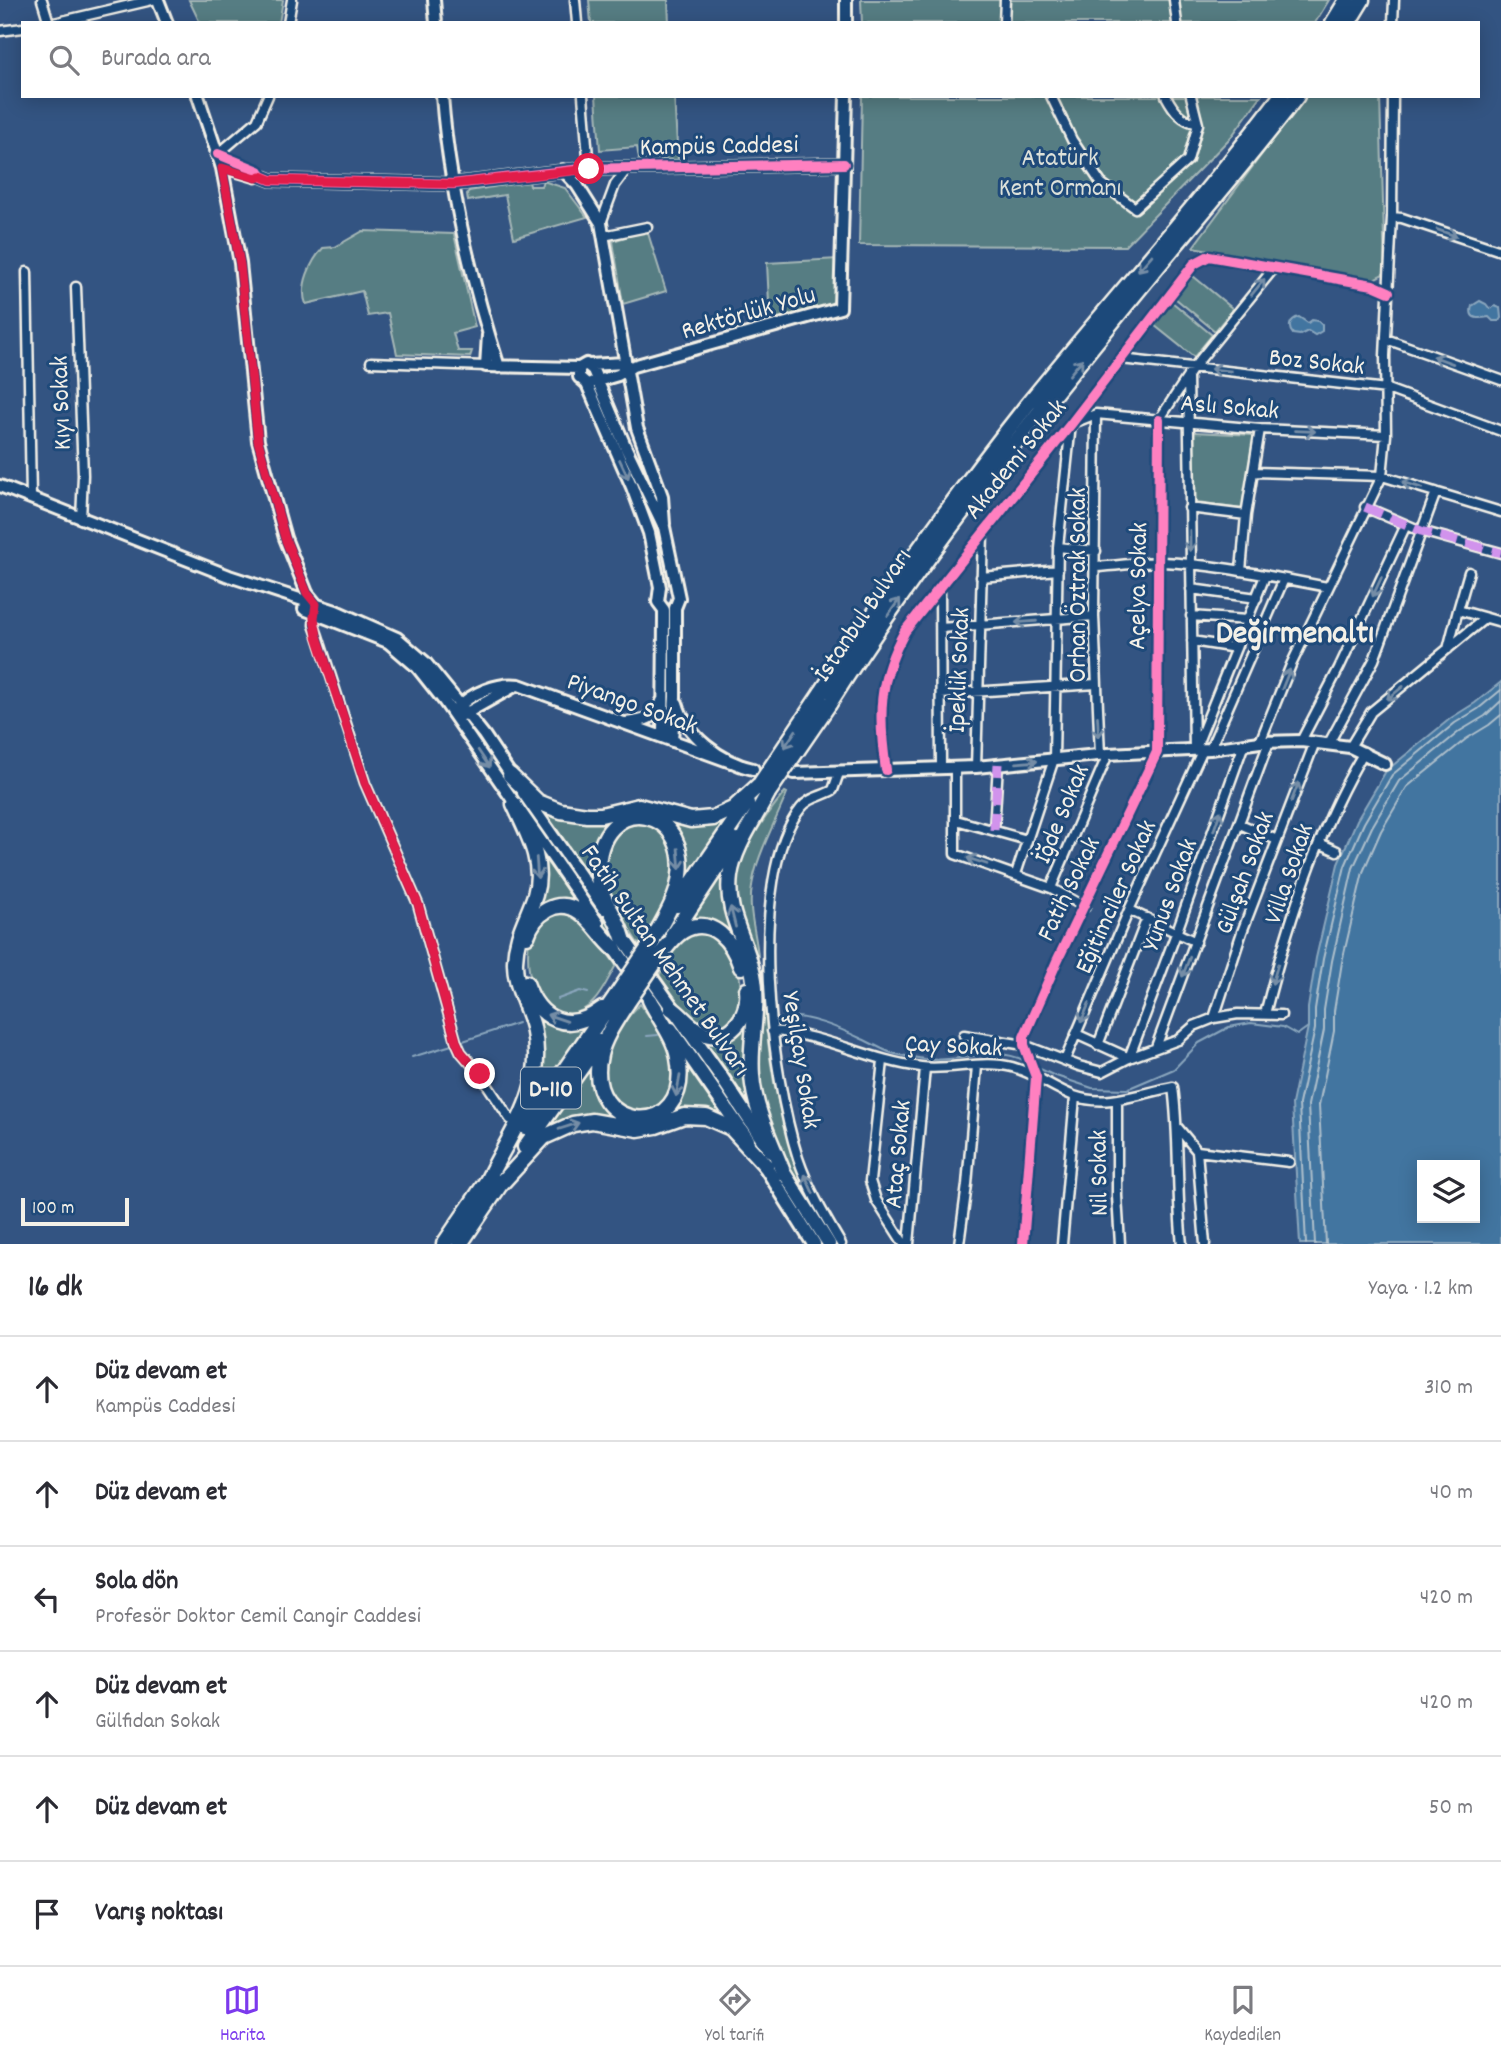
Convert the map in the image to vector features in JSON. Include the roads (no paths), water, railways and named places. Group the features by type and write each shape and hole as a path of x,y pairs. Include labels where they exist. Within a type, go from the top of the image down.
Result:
{"highway":[{"path":"1333,21 1347,0"},
{"path":"1349,21 1362,0"},
{"name":"İstanbul Bulvarı","path":"825,699 870,617 964,487 1034,397 1213,183 1279,98"},
{"name":"İstanbul Bulvarı","path":"493,1183 654,951 716,867 764,789 825,699 856,661 963,510 1295,98"},
{"path":"510,775 538,802 561,811 587,815 601,815 639,806 691,820 713,818 764,789"},
{"path":"764,789 735,858 730,875 729,897 733,917 751,964 755,985 753,1084 760,1113 783,1172"},
{"path":"493,1183 522,1117 536,1066 532,1025 514,970 518,934 536,893 537,864 532,843 514,804"},
{"path":"619,943 616,917 600,890 599,853 608,831 620,821 635,816 652,817 672,833 677,844 680,866 674,898 654,951"},
{"path":"619,943 580,912 558,906 544,911 534,920 524,949 523,961 531,995 542,1012 558,1020 566,1022 585,1019 621,999"},
{"path":"654,951 686,929 709,928 724,936 738,957 747,995 745,1012 738,1025 728,1032 704,1034 671,1007"},
{"path":"621,999 600,1056 601,1086 610,1105 631,1119 647,1119 664,1111 671,1105 679,1087 680,1075 675,1046 650,1000"},
{"path":"493,1183 512,1174 544,1137 573,1124 592,1121 638,1129 684,1116 706,1117 731,1128 765,1166"},
{"name":"D-110","path":"444,1244 493,1183"},
{"name":"D-110","path":"460,1244 493,1183"}],"main road":[{"name":"Fatih Sultan Mehmet Bulvarı","path":"619,943 650,1000 713,1087 814,1244"},
{"name":"Fatih Sultan Mehmet Bulvarı","path":"619,943 671,1007 722,1078 829,1244"}],"street":[{"path":"42,0 51,21"},
{"path":"61,21 152,0"},
{"path":"158,0 166,21"},
{"path":"288,21 292,0"},
{"path":"434,0 436,21"},
{"path":"576,0 577,21"},
{"path":"846,0 846,21"},
{"path":"1004,21 1005,0"},
{"path":"1174,0 1177,21"},
{"path":"1394,0 1394,21"},
{"path":"0,31 21,28"},
{"path":"199,98 222,168 240,264 258,441 285,538 315,608 317,636 365,783 418,904 452,1031 461,1052 480,1074 510,1119"},
{"path":"218,154 257,121 267,98"},
{"path":"442,98 446,149 453,184 488,335 499,367"},
{"path":"583,98 589,169"},
{"name":"Rektörlük Yolu","path":"625,366 840,308 846,98"},
{"path":"1052,98 1072,140 1101,184 1135,208 1188,160 1198,124 1192,98"},
{"path":"1167,98 1175,113 1187,122 1198,124"},
{"path":"1156,1047 1240,824 1264,742 1292,665 1382,476 1387,435 1386,339 1392,217 1393,98"},
{"path":"218,154 258,171 261,176 256,178 222,168"},
{"name":"Kampüs Caddesi","path":"261,176 271,180 453,184 563,170 844,164"},
{"path":"601,223 615,185 627,169"},
{"path":"563,170 577,185 601,223 637,428 663,496 664,527 679,598 669,609 662,704 655,714 643,720 623,723"},
{"path":"1392,217 1501,251"},
{"path":"603,236 647,227"},
{"name":"Akademi Sokak","path":"886,770 881,694 885,675 905,631 1072,424 1194,264 1209,256 1274,268"},
{"path":"1159,420 1194,367 1274,268 1373,285 1389,292"},
{"path":"27,272 31,498"},
{"path":"1373,285 1389,280"},
{"name":"Kıyı Sokak","path":"76,287 83,475 81,519"},
{"path":"486,366 488,335"},
{"path":"1386,339 1501,380"},
{"name":"Boz Sokak","path":"1121,359 1387,389 1501,430"},
{"path":"371,362 499,367 625,366"},
{"path":"592,383 618,375 625,366"},
{"path":"584,367 664,527"},
{"path":"1188,375 1191,616 1202,749"},
{"path":"592,383 649,533 660,592 658,602 669,609"},
{"name":"Aslı Sokak","path":"1072,424 1096,414 1188,424 1387,435"},
{"name":"Orhan Öztrak Sokak","path":"1096,414 1094,616 1096,684 1104,755"},
{"name":"Açelya Sokak","path":"1157,752 1159,420"},
{"path":"1016,874 1054,759 1058,547 1072,424"},
{"path":"1241,571 1246,515 1260,429"},
{"path":"1254,472 1382,476 1501,512"},
{"path":"0,486 315,608"},
{"path":"1329,743 1374,660 1436,492"},
{"path":"1365,507 1421,531 1501,553"},
{"path":"1189,508 1246,515"},
{"path":"1301,741 1339,668 1406,525"},
{"path":"649,533 664,527"},
{"name":"İpeklik Sokak","path":"975,766 983,534"},
{"path":"1058,547 1096,551"},
{"path":"1096,567 1159,562 1190,564 1328,587"},
{"path":"295,564 302,605"},
{"path":"981,577 1058,570"},
{"path":"1448,649 1469,572"},
{"path":"1202,749 1236,648 1265,576"},
{"path":"1202,749 1284,579"},
{"path":"940,587 941,768"},
{"path":"660,592 668,589 676,592"},
{"path":"1191,589 1256,598"},
{"name":"Fatih Sultan Mehmet Bulvarı","path":"315,608 397,638 425,662 464,708 619,943"},
{"name":"Fatih Sultan Mehmet Bulvarı","path":"315,608 396,647 417,667 454,715 582,898 619,943"},
{"path":"669,609 675,697 679,712 689,728 731,762"},
{"path":"1458,610 1501,622"},
{"path":"941,628 1094,616"},
{"path":"1191,616 1247,620"},
{"path":"1350,747 1371,712 1484,618"},
{"path":"1192,640 1236,648"},
{"path":"941,694 1096,684"},
{"name":"Piyango Sokak","path":"464,708 498,685 519,685 753,769"},
{"path":"664,691 667,739"},
{"path":"667,739 675,697"},
{"path":"454,715 464,708"},
{"path":"794,773 975,766 1301,741 1350,747 1385,764"},
{"name":"Gülşah Sokak","path":"1214,1018 1242,932 1315,742"},
{"name":"Yunus Sokak","path":"1129,1058 1244,744"},
{"name":"Eğitimciler Sokak","path":"1065,1060 1202,749"},
{"name":"Fatih Sokak","path":"1024,1045 1024,1037 1033,1017 1157,752"},
{"name":"Villa Sokak","path":"1265,1014 1276,970 1319,843 1343,786 1364,752"},
{"name":"İğde Sokak","path":"1051,888 1104,755"},
{"path":"994,830 998,764"},
{"path":"956,767 955,854 1051,888 1085,907"},
{"name":"Yeşilçay Sokak","path":"839,773 836,787 826,794 815,796 803,806 794,819 775,867 769,929 772,1031 784,1103 799,1159 822,1212 841,1244"},
{"path":"956,820 1027,841"},
{"path":"1240,824 1277,840"},
{"path":"1319,843 1337,851"},
{"path":"1129,910 1196,942"},
{"path":"1098,1045 1147,918"},
{"path":"964,1035 1024,1045 1102,1072 1129,1058 1178,1040 1194,1026 1214,1018 1281,1015"},
{"name":"Çay Sokak","path":"772,1031 806,1035 883,1060 925,1068 1011,1066 1075,1097 1100,1101 1117,1100 1173,1087 1178,1128"},
{"path":"1076,1034 1129,1058"},
{"path":"1023,1244 1035,1077 1024,1045"},
{"path":"883,1060 870,1181 876,1200 904,1244"},
{"path":"959,1244 977,1066"},
{"name":"Ataç Sokak","path":"909,1244 925,1068"},
{"path":"1062,1244 1075,1097"},
{"name":"Nil Sokak","path":"1117,1100 1120,1244"},
{"path":"1178,1128 1197,1151 1205,1244"},
{"path":"1178,1128 1178,1206 1182,1244"},
{"path":"1197,1151 1289,1162"}],"water":[{"path":"1480,301 1490,309 1495,306 1500,308 1499,321 1473,316 1472,306"},
{"path":"1299,317 1308,323 1312,320 1318,321 1322,325 1322,331 1315,335 1308,331 1300,335 1293,334 1290,324"},
{"path":"1501,682 1501,1244 1300,1244 1292,1104 1308,1027 1308,1008 1316,958 1338,864 1357,820 1386,771 1451,718"}],"waterway":[{"path":"558,999 580,991 588,993"},
{"path":"784,1016 824,1023 888,1052 904,1056 937,1060 1001,1054 1025,1061"},
{"path":"460,1042 518,1023"},
{"path":"1036,1067 1092,1088 1127,1089 1174,1069 1199,1043 1229,1027 1251,1023 1283,1027 1297,1035 1308,1027"},
{"path":"706,1026 715,1025"},
{"path":"647,1036 658,1035"},
{"path":"412,1057 455,1044"}],"district":[{"name":"Değirmenaltı","path":"1295,630"}],"park label":[{"name":"Atatürk Kent Ormanı","path":"1060,171"}]}
